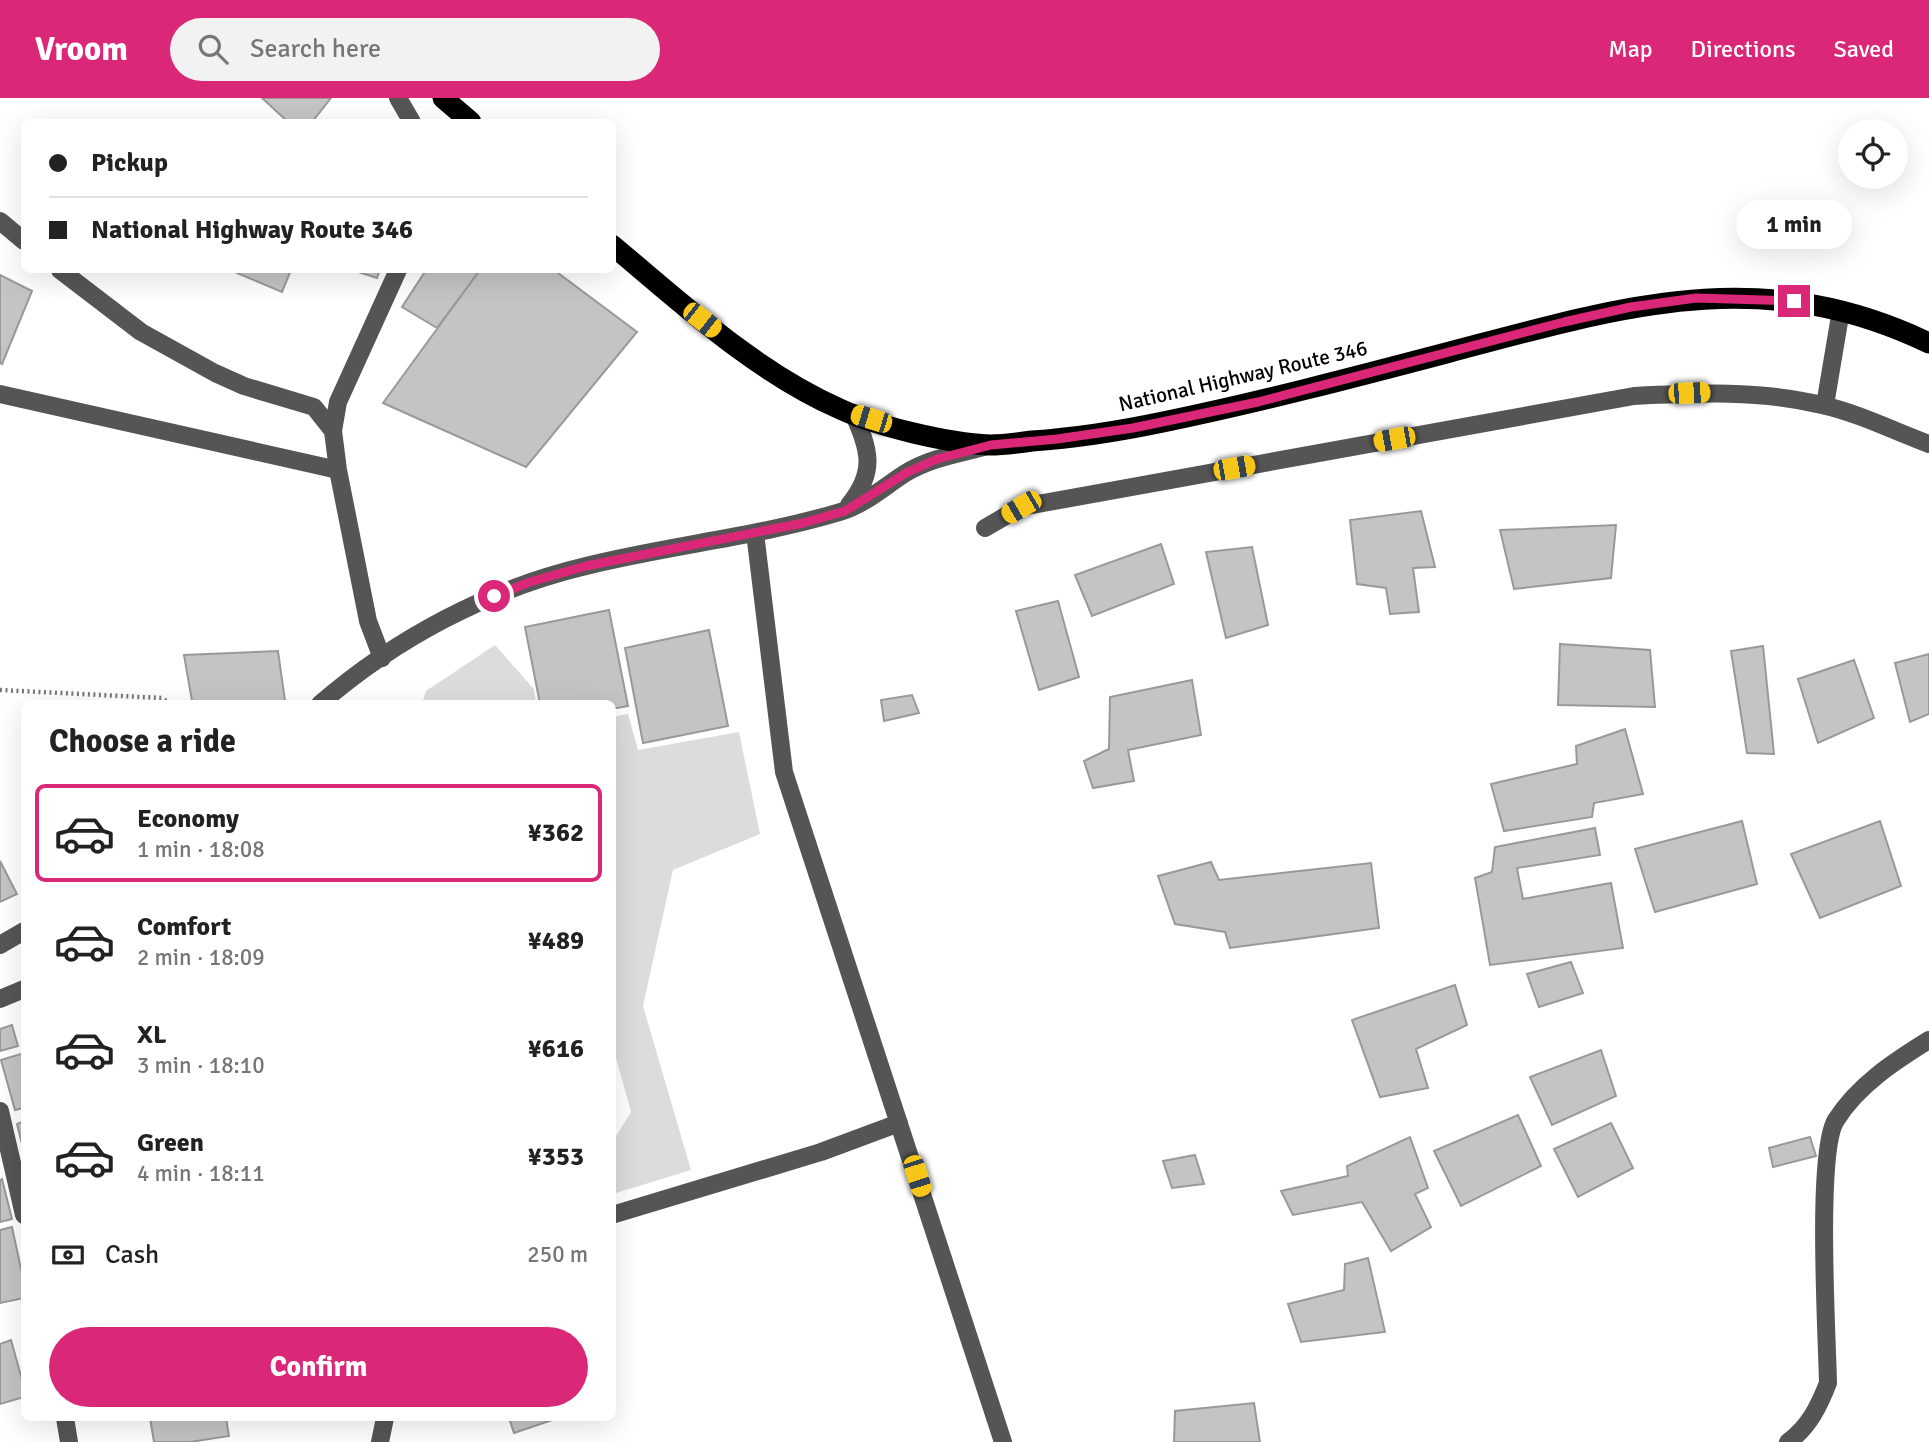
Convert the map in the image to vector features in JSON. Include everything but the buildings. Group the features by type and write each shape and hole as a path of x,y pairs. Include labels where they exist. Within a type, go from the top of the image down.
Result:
{"highway":[{"path":"443,98 468,119"},
{"name":"National Highway Route 346","path":"616,247 743,351 789,381 853,414 936,438 991,445 1133,428 1258,402 1564,322 1631,307 1696,298 1794,301 1840,310 1900,329 1929,343"}],"street":[{"path":"398,98 410,119"},
{"path":"0,221 21,238"},
{"path":"64,273 141,332 224,378 314,407 333,431"},
{"path":"382,657 368,621 338,470 333,431 338,402 397,273"},
{"path":"1825,405 1840,310"},
{"path":"985,528 1021,507 1634,396 1717,392 1773,396 1825,405 1929,444"},
{"path":"0,394 338,470"},
{"path":"845,511 859,493 869,469 862,434 853,414"},
{"path":"325,700 382,657 476,603 530,582 586,566 755,533 845,511 906,473 937,459 991,445"},
{"path":"755,533 785,772 891,1126 1003,1442"},
{"path":"0,945 21,933"},
{"path":"0,999 21,990"},
{"path":"1788,1442 1797,1436 1817,1410 1828,1382 1825,1165 1834,1122 1861,1090 1901,1057 1929,1040"},
{"path":"0,1111 21,1202"},
{"path":"616,1214 821,1152 891,1126"},
{"path":"66,1421 69,1442"},
{"path":"380,1442 384,1421"}],"path":[{"path":"0,690 165,700"}],"shaded area":[{"path":"495,645 534,689 536,700 423,700 426,691"},
{"path":"628,714 638,750 739,732 760,834 673,870 643,1006 691,1170 616,1193 616,1136 631,1112 616,1058 616,716"}],"route":[{"path":"494,596 530,582 586,566 803,523 845,511 906,473 937,459 991,445 1133,428 1258,402 1631,307 1696,298 1794,301"}]}
